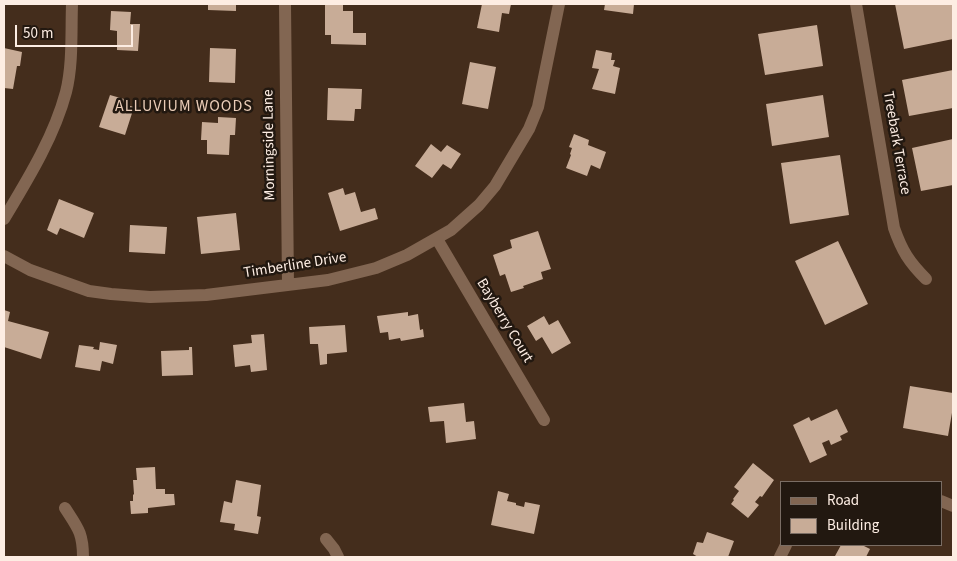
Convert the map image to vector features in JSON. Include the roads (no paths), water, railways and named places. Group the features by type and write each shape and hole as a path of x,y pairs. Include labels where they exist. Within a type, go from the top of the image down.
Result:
{"street":[{"path":"4,219 34,168 56,120 66,91 70,60 72,4"},
{"name":"Morningside Lane","path":"285,4 288,285"},
{"name":"Timberline Drive","path":"4,256 30,270 89,291 150,297 206,295 328,280 376,268 407,255 451,230 479,205 495,186 529,130 538,107 558,4"},
{"name":"Treebark Terrace","path":"856,4 894,228 901,249 910,263 926,279"},
{"name":"Bayberry Court","path":"437,239 544,420"},
{"path":"65,508 83,539 84,557"},
{"path":"326,539 338,557"}],"district":[{"name":"ALLUVIUM WOODS","path":"184,107"}]}
